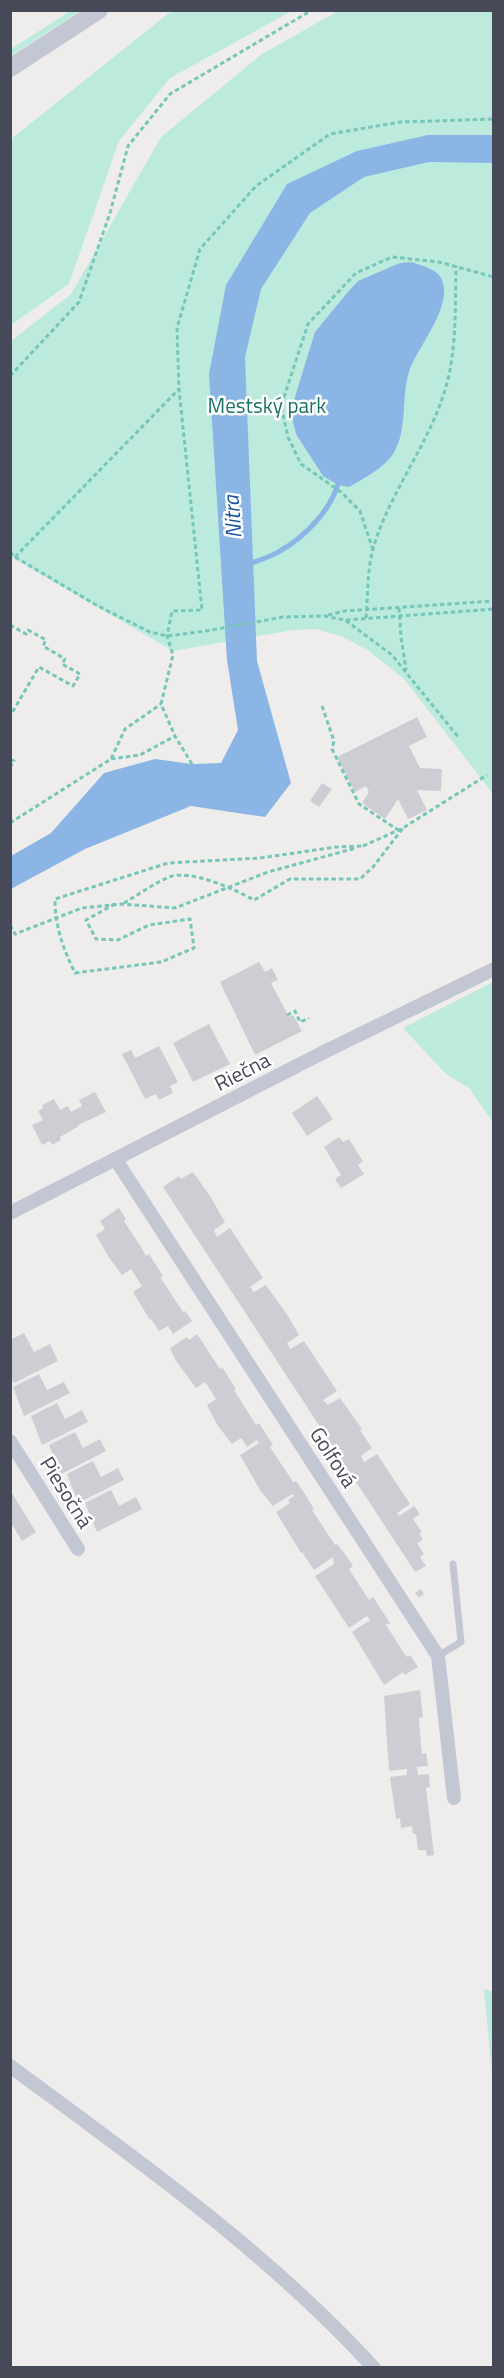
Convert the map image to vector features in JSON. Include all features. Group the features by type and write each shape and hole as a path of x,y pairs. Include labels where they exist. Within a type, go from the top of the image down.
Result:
{"street":[{"path":"10,68 99,10"},
{"name":"Riečna","path":"10,1213 494,969"},
{"name":"Golfová","path":"116,1160 438,1656 454,1798"},
{"name":"Piesočná","path":"10,1441 15,1459 78,1549"},
{"path":"10,2066 171,2184 266,2262 351,2342 374,2367"}],"lane":[{"path":"438,1656 461,1642 453,1564"}],"path":[{"path":"10,376 79,302 106,224 128,146 170,94 312,10"},
{"path":"192,764 175,736 161,704 173,656 167,636 172,611 202,610 179,389 177,328 200,249 256,186 330,134 401,122 494,119"},
{"path":"373,550 360,511 341,492 301,464 288,437 281,406 308,324 356,273 392,257 439,262 494,277"},
{"path":"366,618 373,550 397,490 428,431 446,389 454,339 456,267"},
{"path":"15,557 179,389"},
{"path":"10,552 98,606 150,632 167,636 206,632 283,617 324,616 345,611 494,601"},
{"path":"399,608 406,672"},
{"path":"324,616 345,620 494,609"},
{"path":"345,620 392,655 459,738"},
{"path":"10,625 26,634 28,630 46,640 43,646 65,659 62,664 80,674 73,686 39,667 10,716"},
{"path":"111,759 125,729 161,704"},
{"path":"322,706 334,741 332,749 359,804 398,830"},
{"path":"10,823 111,759 140,755 175,736"},
{"path":"10,759 14,761 10,767"},
{"path":"10,937 82,908 122,904 175,908 268,872 363,846 403,828 487,775"},
{"path":"122,904 170,877 187,876 231,887 254,900 290,879 360,879 373,867 403,828"},
{"path":"115,904 86,920 96,939 118,940 148,925 189,919 194,948 161,962 75,973 60,941 55,917 55,899 168,863 250,858 336,847 363,846"},
{"path":"10,925 15,934"},
{"path":"287,1015 295,1011 300,1022 309,1018"}],"green space":[{"path":"70,11 80,11 11,56 11,49"},
{"path":"177,11 292,11 170,78 119,141 69,284 11,325 11,139 169,13"},
{"name":"Mestský park","path":"338,11 493,11 493,794 404,679 369,651 341,636 316,629 293,630 173,651 11,557 11,341 71,294 161,137 262,54"},
{"path":"493,982 493,1122 469,1088 446,1074 403,1028"},
{"path":"484,1989 493,1992 493,2085"}],"water":[{"name":"Nitra","path":"428,135 493,135 493,163 429,162 364,177 310,213 261,289 245,357 257,661 291,783 265,817 191,806 85,849 11,889 11,856 51,833 104,773 155,759 192,764 221,763 238,730 227,660 209,374 226,285 287,184 357,151"},
{"path":"412,262 437,273 442,280 444,290 439,313 414,359 407,379 403,423 398,444 389,459 373,473 349,487 338,485 323,476 296,434 292,418 294,400 315,332 358,281 400,263"}],"building":[{"path":"417,717 427,737 409,746 420,768 442,769 441,791 417,790 427,810 408,819 398,799 385,819 362,803 369,792 366,786 355,792 337,757"},
{"path":"322,783 332,789 319,807 310,801"},
{"path":"259,962 265,972 272,968 278,980 271,983 289,1017 293,1015 302,1031 255,1055 220,982"},
{"path":"209,1024 230,1064 193,1082 173,1043"},
{"path":"159,1046 178,1082 170,1086 173,1093 159,1100 156,1094 145,1099 122,1054 131,1050 135,1058"},
{"path":"95,1092 106,1112 78,1125 52,1145 50,1141 42,1145 32,1125 43,1120 38,1111 43,1108 42,1105 54,1099 60,1110 68,1106 71,1112 82,1106 79,1100"},
{"path":"317,1096 333,1119 307,1136 292,1113"},
{"path":"339,1137 343,1142 349,1139 363,1161 358,1165 364,1174 341,1188 335,1179 341,1175 324,1147"},
{"path":"193,1172 225,1222 214,1230 217,1237 230,1228 263,1278 250,1287 254,1292 266,1285 299,1335 287,1343 290,1349 304,1341 337,1391 323,1400 328,1405 340,1398 362,1429 360,1430 372,1448 361,1456 364,1462 377,1454 410,1504 397,1513 399,1516 414,1506 420,1514 413,1519 422,1532 419,1533 423,1540 417,1543 424,1554 420,1557 426,1566 415,1572 163,1187 179,1176 181,1179"},
{"path":"119,1208 126,1219 124,1221 146,1256 149,1254 163,1276 160,1277 183,1312 185,1311 192,1321 173,1334 168,1326 159,1331 150,1320 133,1292 142,1286 131,1269 122,1275 96,1235 105,1229 100,1221"},
{"path":"24,1333 34,1352 50,1344 58,1361 14,1383 10,1377 10,1340"},
{"path":"197,1334 220,1369 222,1367 256,1425 259,1423 273,1445 270,1447 293,1482 296,1481 303,1491 314,1509 312,1510 335,1545 337,1544 353,1566 349,1569 369,1600 373,1597 390,1623 386,1625 402,1650 407,1657 410,1655 418,1667 405,1675 403,1672 384,1685 352,1632 370,1620 367,1616 349,1628 315,1576 334,1564 333,1557 314,1570 276,1512 290,1503 288,1500 294,1496 292,1494 273,1506 260,1490 240,1455 259,1443 257,1440 247,1447 241,1438 232,1444 218,1426 207,1405 216,1399 205,1382 196,1388 176,1361 170,1348 187,1337 189,1340"},
{"path":"39,1374 47,1390 64,1382 70,1393 24,1416 13,1387"},
{"path":"57,1403 65,1419 82,1410 88,1422 42,1445 31,1416"},
{"path":"75,1432 83,1448 100,1439 106,1451 61,1474 49,1445"},
{"path":"93,1461 101,1477 118,1468 124,1480 78,1503 67,1474"},
{"path":"10,1490 36,1532 22,1541 13,1526 10,1527"},
{"path":"111,1490 119,1506 136,1497 142,1509 97,1532 85,1503"},
{"path":"421,1589 424,1594 419,1598 415,1593"},
{"path":"420,1690 423,1717 419,1718 421,1746 422,1754 426,1753 428,1766 417,1767 418,1775 429,1774 430,1787 426,1788 434,1855 427,1856 426,1850 418,1850 416,1834 413,1834 412,1826 401,1828 400,1818 396,1819 390,1777 407,1775 407,1769 389,1771 384,1696"}],"waterway":[{"path":"249,564 276,553 308,530 331,501 339,480"}]}
